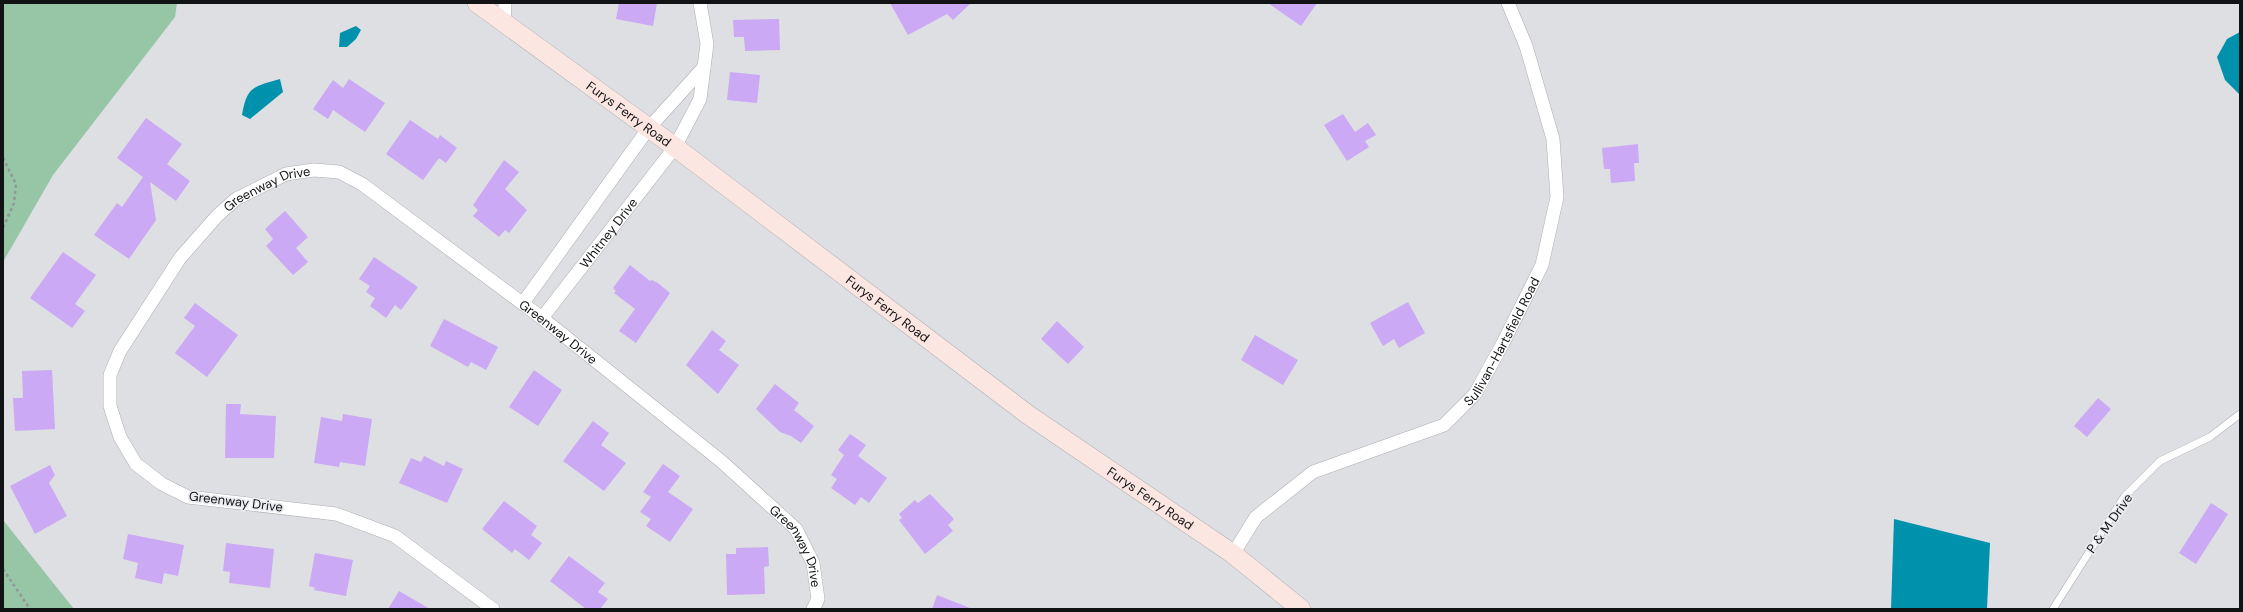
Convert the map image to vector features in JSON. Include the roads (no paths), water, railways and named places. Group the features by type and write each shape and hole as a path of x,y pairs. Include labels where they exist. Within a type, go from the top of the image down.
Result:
{"main road":[{"name":"Furys Ferry Road","path":"477,3 648,129 675,146 1027,414 1233,554 1301,609"}],"street":[{"path":"504,23 505,3"},
{"name":"Whitney Drive","path":"542,318 675,146 700,99 707,44 700,3"},
{"name":"Sullivan-Hartsfield Road","path":"1233,554 1256,517 1313,472 1444,425 1475,394 1503,343 1542,265 1557,197 1553,139 1526,46 1508,3"},
{"name":"Whitney Drive","path":"523,303 648,129 704,67"},
{"name":"Greenway Drive","path":"493,609 395,536 336,514 188,497 162,484 136,464 120,437 110,406 110,375 120,351 185,253 218,216 236,199 286,174 314,170 339,172 362,184 542,318 721,461 796,529 813,563 818,599 813,609"}],"lane":[{"name":"P & M Drive","path":"2053,609 2124,497 2160,461 2210,437 2240,414"}],"water":[{"path":"356,26 361,30 356,39 347,47 339,47 340,33"},
{"path":"2240,32 2240,95 2225,80 2217,57 2227,39"},
{"path":"280,79 283,92 250,119 242,115 246,98 253,89 257,86"},
{"path":"1894,519 1990,543 1987,609 1891,609"}]}
